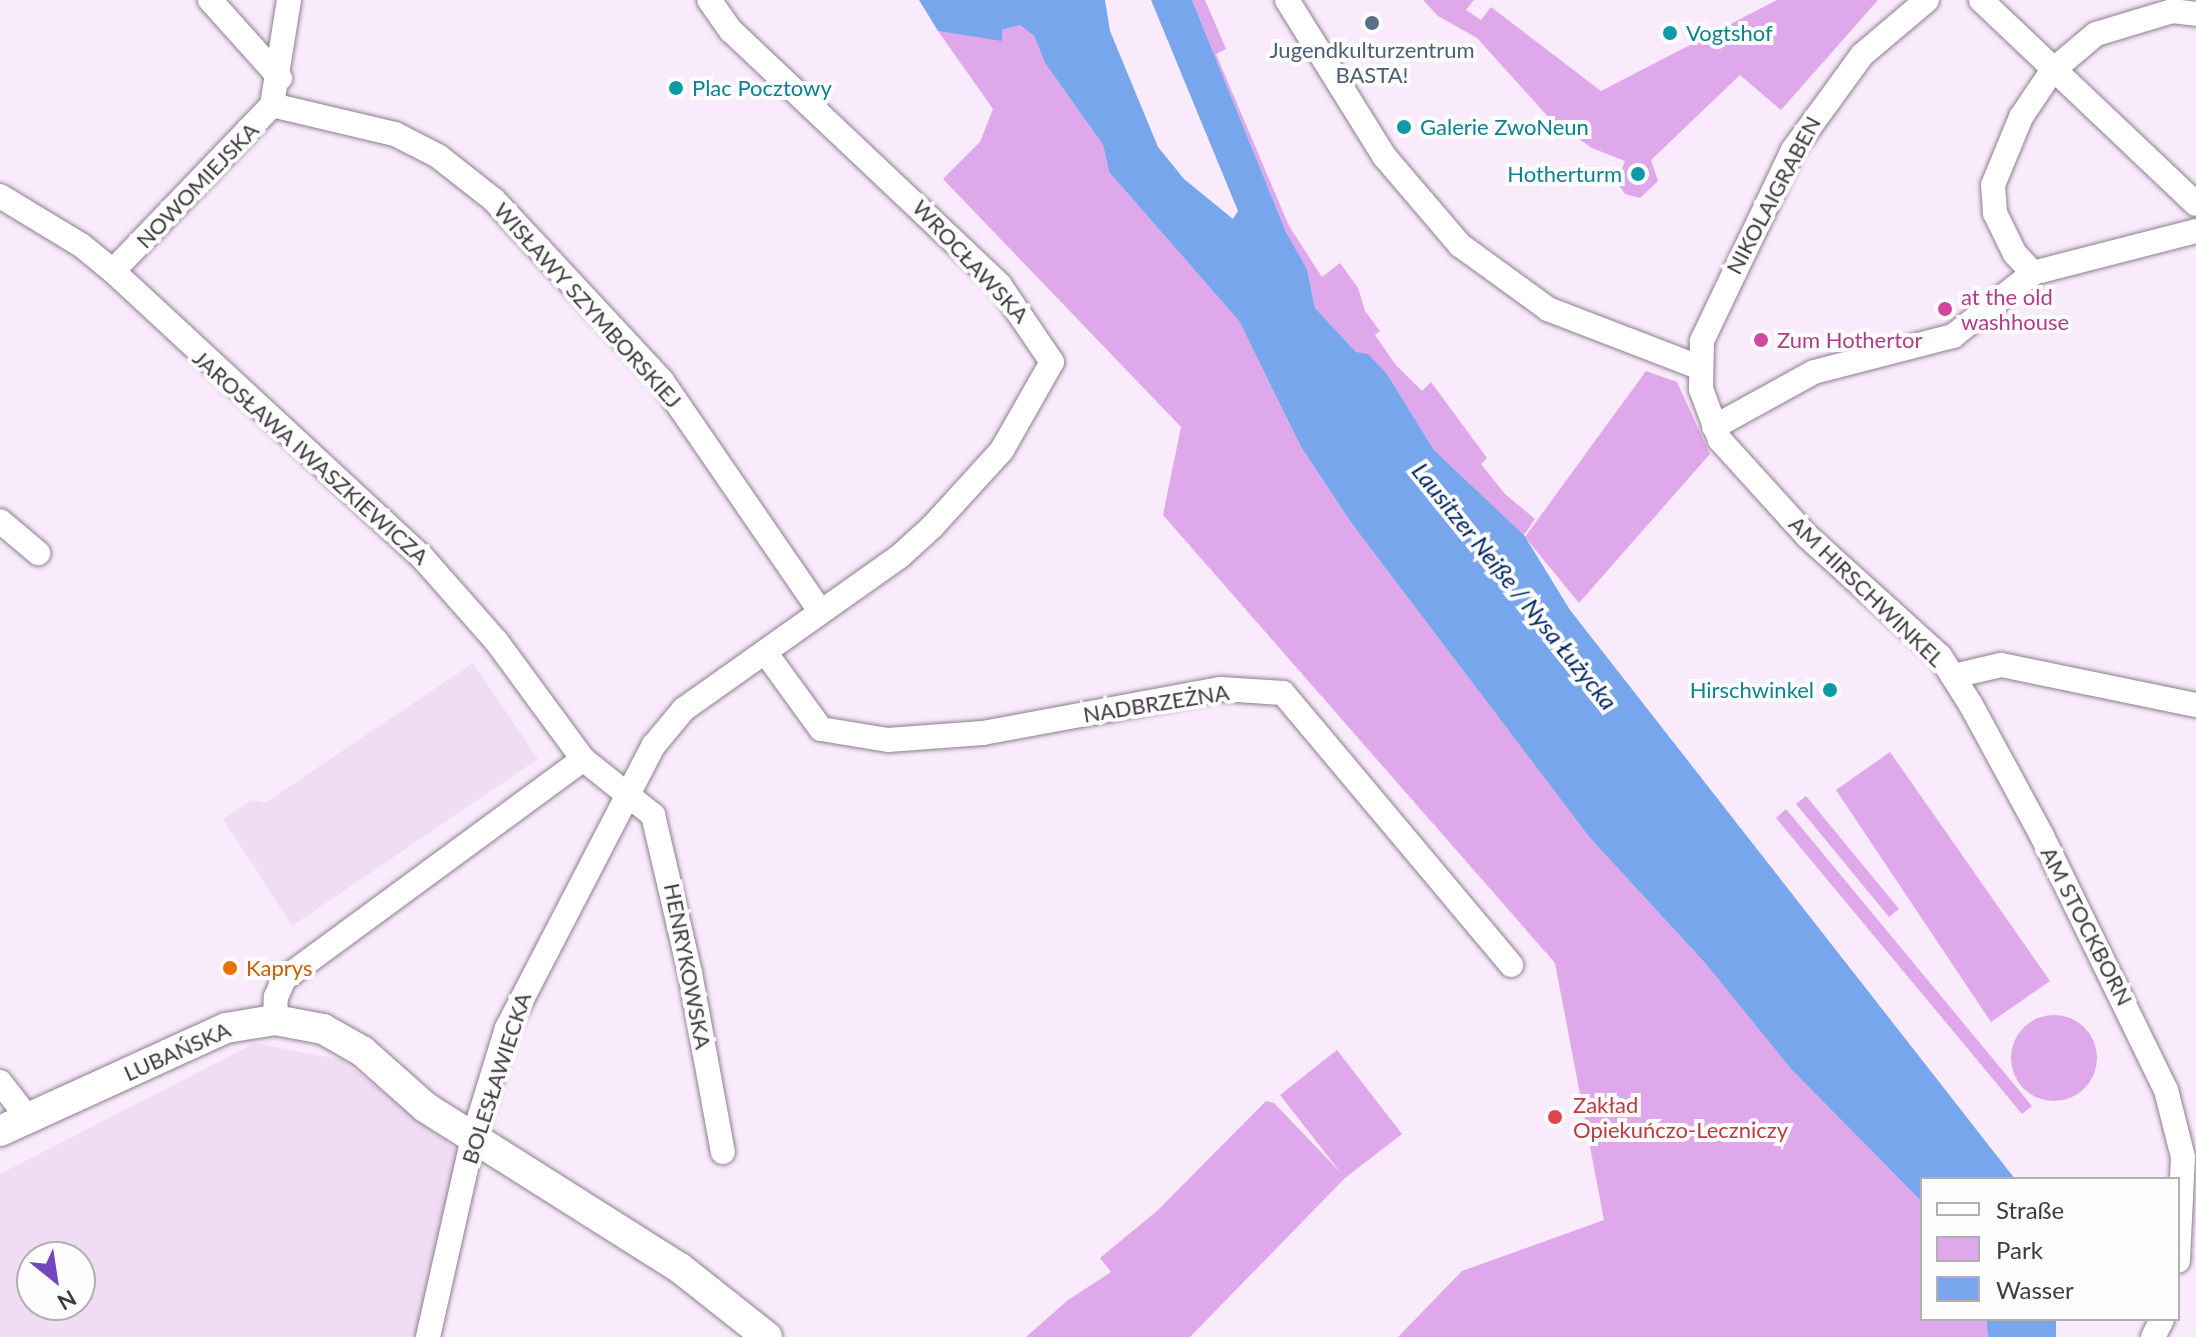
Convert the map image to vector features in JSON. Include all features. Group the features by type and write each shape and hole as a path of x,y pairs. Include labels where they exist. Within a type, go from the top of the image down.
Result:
{"main road":[{"name":"LUBAŃSKA","path":"0,1131 208,1034 275,1020 323,1029 358,1048 425,1107 473,1138"},
{"path":"473,1138 680,1268 767,1337"}],"street":[{"path":"210,0 280,78"},
{"name":"NOWOMIEJSKA","path":"113,271 272,105 280,78 289,0"},
{"name":"WROCŁAWSKA","path":"628,793 654,745 684,709 899,557 942,516 1002,450 1052,362 999,284 731,31 709,0"},
{"path":"1287,0 1384,156 1460,245 1548,309 1698,367 1714,427 1814,372 1953,336 2033,273 2196,231"},
{"name":"NIKOLAIGRABEN","path":"1698,367 1713,312 1793,150 1862,55 1927,0"},
{"path":"1981,0 2052,71 2196,204"},
{"path":"2033,273 1999,228 1993,185 2021,117 2052,71 2096,34 2117,25 2172,11 2196,14"},
{"name":"WISŁAWY SZYMBORSKIEJ","path":"272,105 395,134 459,170 494,200 662,381 821,612"},
{"name":"JAROSŁAWA IWASZKIEWICZA","path":"0,196 81,245 113,271 451,587 583,759"},
{"name":"AM HIRSCHWINKEL","path":"1714,427 1720,440 1798,526 1910,626 1954,676 2001,665 2196,705"},
{"path":"0,521 38,553"},
{"name":"NADBRZEŻNA","path":"765,652 821,729 888,740 983,733 1221,689 1283,693 1511,965"},
{"name":"AM STOCKBORN","path":"1954,676 2042,836 2152,1054 2178,1127 2191,1188 2180,1250"},
{"path":"275,1020 276,997 284,979 583,759 628,793"},
{"name":"BOLESŁAWIECKA","path":"428,1337 473,1138 527,982 628,793"},
{"name":"HENRYKOWSKA","path":"628,793 653,815 660,830 723,1152"},
{"path":"0,1082 28,1118"}],"shaded area":[{"path":"473,663 538,759 292,926 223,819 252,800 265,803"},
{"path":"255,1043 342,1060 461,1154 419,1337 0,1337 0,1174"}],"green space":[{"path":"1192,0 1205,0 1226,49 1216,54 1289,226 1322,277 1340,263 1358,288 1365,311 1380,331 1375,335 1395,364 1422,391 1431,382 1487,458 1481,464 1505,494 1535,519 1524,535 1434,450 1387,374 1356,352 1315,308 1307,269 1286,232"},
{"path":"1423,0 1474,0 1466,10 1481,20 1491,7 1601,91 1777,0 1878,0 1781,110 1740,75 1651,160 1658,181 1640,198 1625,194 1617,182 1625,161 1592,148 1551,120 1477,38 1438,16"},
{"path":"1020,25 1034,36 1045,63 1103,145 1109,172 1239,321 1301,447 1352,524 1590,838 1705,963 1791,1069 1920,1200 1920,1321 1986,1321 1988,1337 1398,1337 1462,1271 1604,1220 1555,963 1163,515 1181,427 943,179 980,142 993,109 938,31 1002,40 1002,30"},
{"path":"1646,371 1677,382 1710,454 1579,603 1525,537"},
{"path":"1890,752 2050,981 1991,1022 1836,790"},
{"path":"1806,796 1899,909 1889,917 1796,804"},
{"path":"1786,809 2032,1106 2022,1114 1776,818"},
{"path":"2054,1015 2070,1019 2084,1028 2093,1042 2097,1058 2093,1074 2084,1088 2070,1097 2054,1101 2038,1097 2024,1088 2015,1074 2011,1058 2015,1042 2024,1028 2038,1019"},
{"path":"1337,1050 1402,1134 1345,1178 1190,1337 1026,1337 1068,1300 1111,1272 1100,1258 1158,1210 1266,1101 1274,1103 1341,1173 1280,1095"}],"water":[{"name":"Lausitzer Neiße / Nysa Łużycka","path":"919,0 1105,0 1110,31 1158,147 1184,179 1233,219 1238,211 1151,0 1192,0 1286,232 1307,269 1315,308 1356,352 1368,354 1387,374 1434,450 1524,535 1570,610 2013,1177 1920,1177 1920,1200 1791,1069 1705,963 1590,838 1352,524 1301,447 1239,321 1109,172 1103,145 1045,63 1034,36 1020,25 1002,30 1002,41 938,31"},
{"path":"1986,1321 2056,1321 2056,1337 1988,1337"}],"place":[{"name":"Jugendkulturzentrum BASTA!","path":"1372,23"},
{"name":"Vogtshof","path":"1670,33"},
{"name":"Plac Pocztowy","path":"676,88"},
{"name":"Galerie ZwoNeun","path":"1404,127"},
{"name":"Hotherturm","path":"1638,174"},
{"name":"at the old washhouse","path":"1945,309"},
{"name":"Zum Hothertor","path":"1761,340"},
{"name":"Hirschwinkel","path":"1830,690"},
{"name":"Kaprys","path":"230,968"},
{"name":"Zakład Opiekuńczo-Leczniczy","path":"1555,1117"}]}
